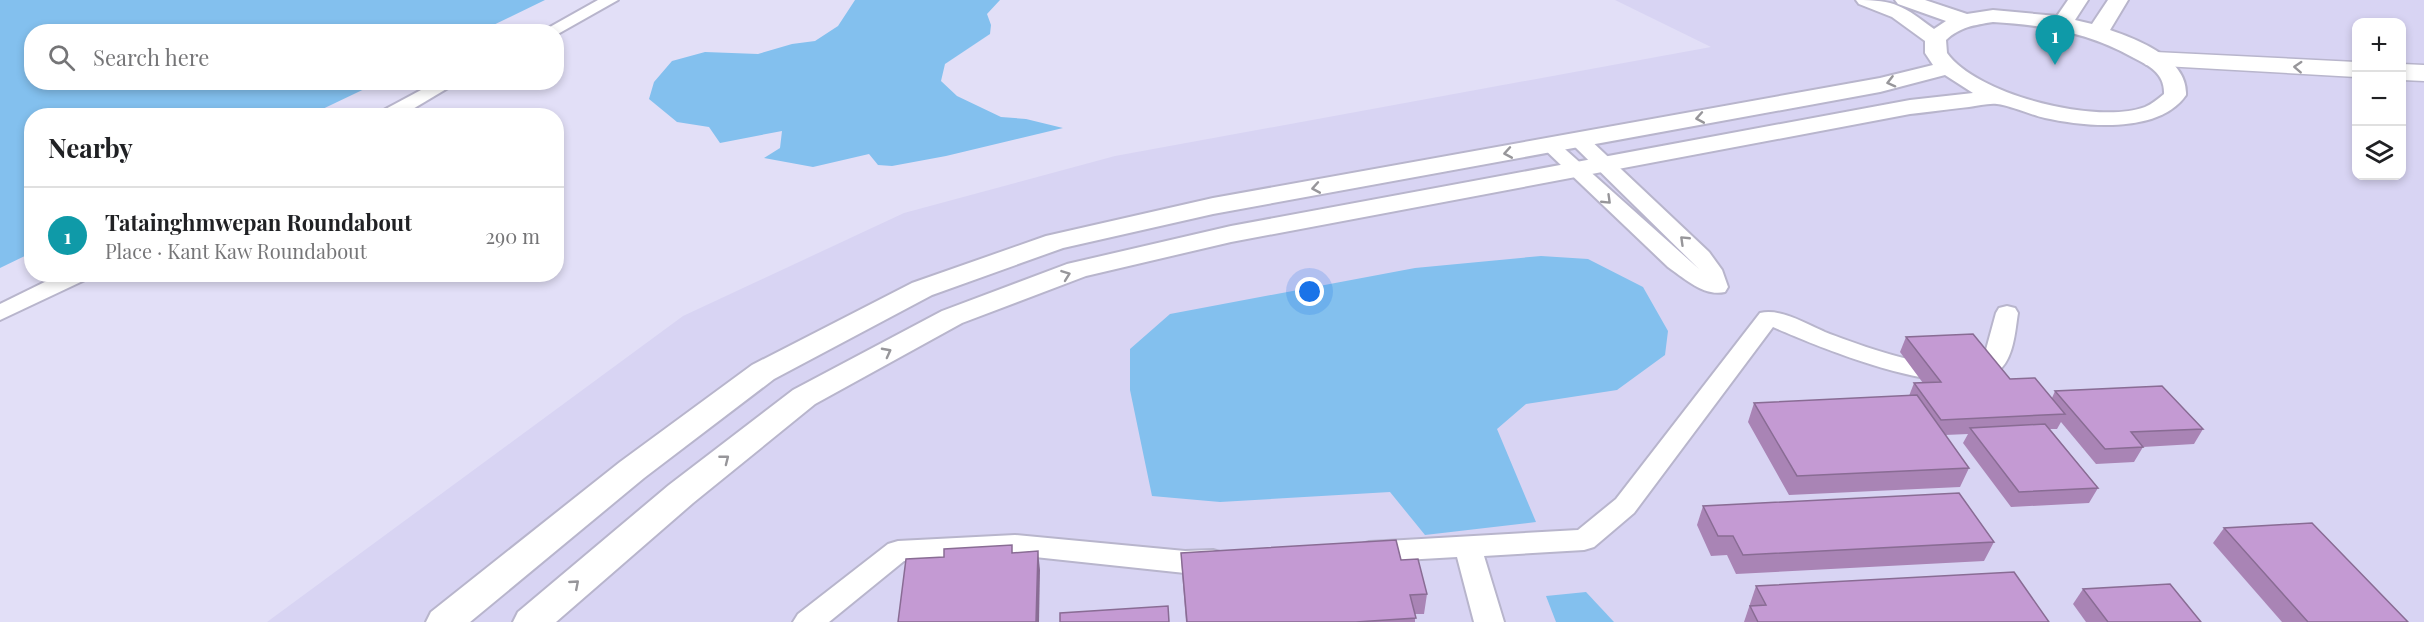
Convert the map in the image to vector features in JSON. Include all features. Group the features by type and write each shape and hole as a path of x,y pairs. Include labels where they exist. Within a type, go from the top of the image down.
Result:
{"main road":[{"path":"2155,60 2352,70"},
{"path":"2406,72 2424,74"},
{"path":"2175,81 2352,90"},
{"path":"2406,92 2424,93"}],"street":[{"path":"564,24 610,0"},
{"path":"1866,0 1899,12 1935,39 1936,52 1948,68 1970,83 2000,97 2074,116 2111,118 2142,115 2164,107 2175,95 2175,81 2155,60 2130,45 2098,32 2063,23 2027,17 1993,16 1965,20 1950,25 1935,39"},
{"path":"1905,0 1965,20"},
{"path":"2063,23 2078,0"},
{"path":"2098,32 2118,0"},
{"path":"444,622 632,470 763,372 922,289 1055,242 1213,206 1869,87 1948,68"},
{"path":"401,108 435,90"},
{"path":"531,622 681,494 804,397 952,317 1077,270 1231,234 1910,107 2000,97"},
{"path":"1550,146 1676,262 1696,277 1717,287 1711,270 1701,257 1579,140"},
{"path":"0,313 63,282"},
{"path":"1339,554 1584,540 1625,506 1771,318 1811,336 1872,357 1947,373 1975,373 1989,368 2001,346 2007,313"},
{"path":"808,622 898,551 1014,546 1185,562 1233,560"},
{"path":"1468,547 1489,622"}],"shaded area":[{"path":"1615,0 2424,0 2424,622 267,622 683,316 904,213 1115,156 1711,47"}],"water":[{"path":"0,0 545,0 495,24 24,24 24,90 362,90 325,108 24,108 24,256 0,268"},
{"path":"855,0 1000,0 987,14 991,25 990,34 945,64 941,81 957,96 1001,117 1026,119 1063,128 946,156 892,166 878,165 869,154 813,167 764,158 780,148 782,131 720,143 709,127 677,122 649,99 654,82 672,61 705,52 758,54 792,44 815,41 838,26"},
{"path":"1541,256 1588,259 1643,287 1668,331 1665,355 1617,390 1526,404 1497,429 1536,522 1425,535 1390,492 1220,502 1152,496 1130,390 1130,349 1170,314 1415,268"},
{"path":"1586,592 1614,622 1556,622 1546,596"}],"building":[{"path":"1973,334 2010,379 2035,378 2065,414 1941,420 1914,383 1941,382 1906,337"},
{"path":"2162,386 2203,429 2131,432 2143,447 2105,449 2055,391"},
{"path":"1917,395 1969,468 1797,476 1754,403"},
{"path":"2045,424 2098,488 2019,492 1970,428"},
{"path":"1959,493 1994,542 1743,555 1733,536 1718,536 1703,506"},
{"path":"2312,523 2408,622 2308,622 2224,528"},
{"path":"1396,540 1401,560 1418,559 1427,594 1410,595 1416,618 1356,622 1187,622 1181,553"},
{"path":"1012,545 1012,553 1038,551 1036,622 898,622 906,559 944,557 944,549"},
{"path":"2014,572 2049,622 1758,622 1750,606 1766,605 1756,586"},
{"path":"2170,584 2201,622 2108,622 2083,589"},
{"path":"1168,606 1169,622 1060,622 1060,613"}],"place":[{"name":"Tatainghmwepan Roundabout","path":"2055,65"}]}
